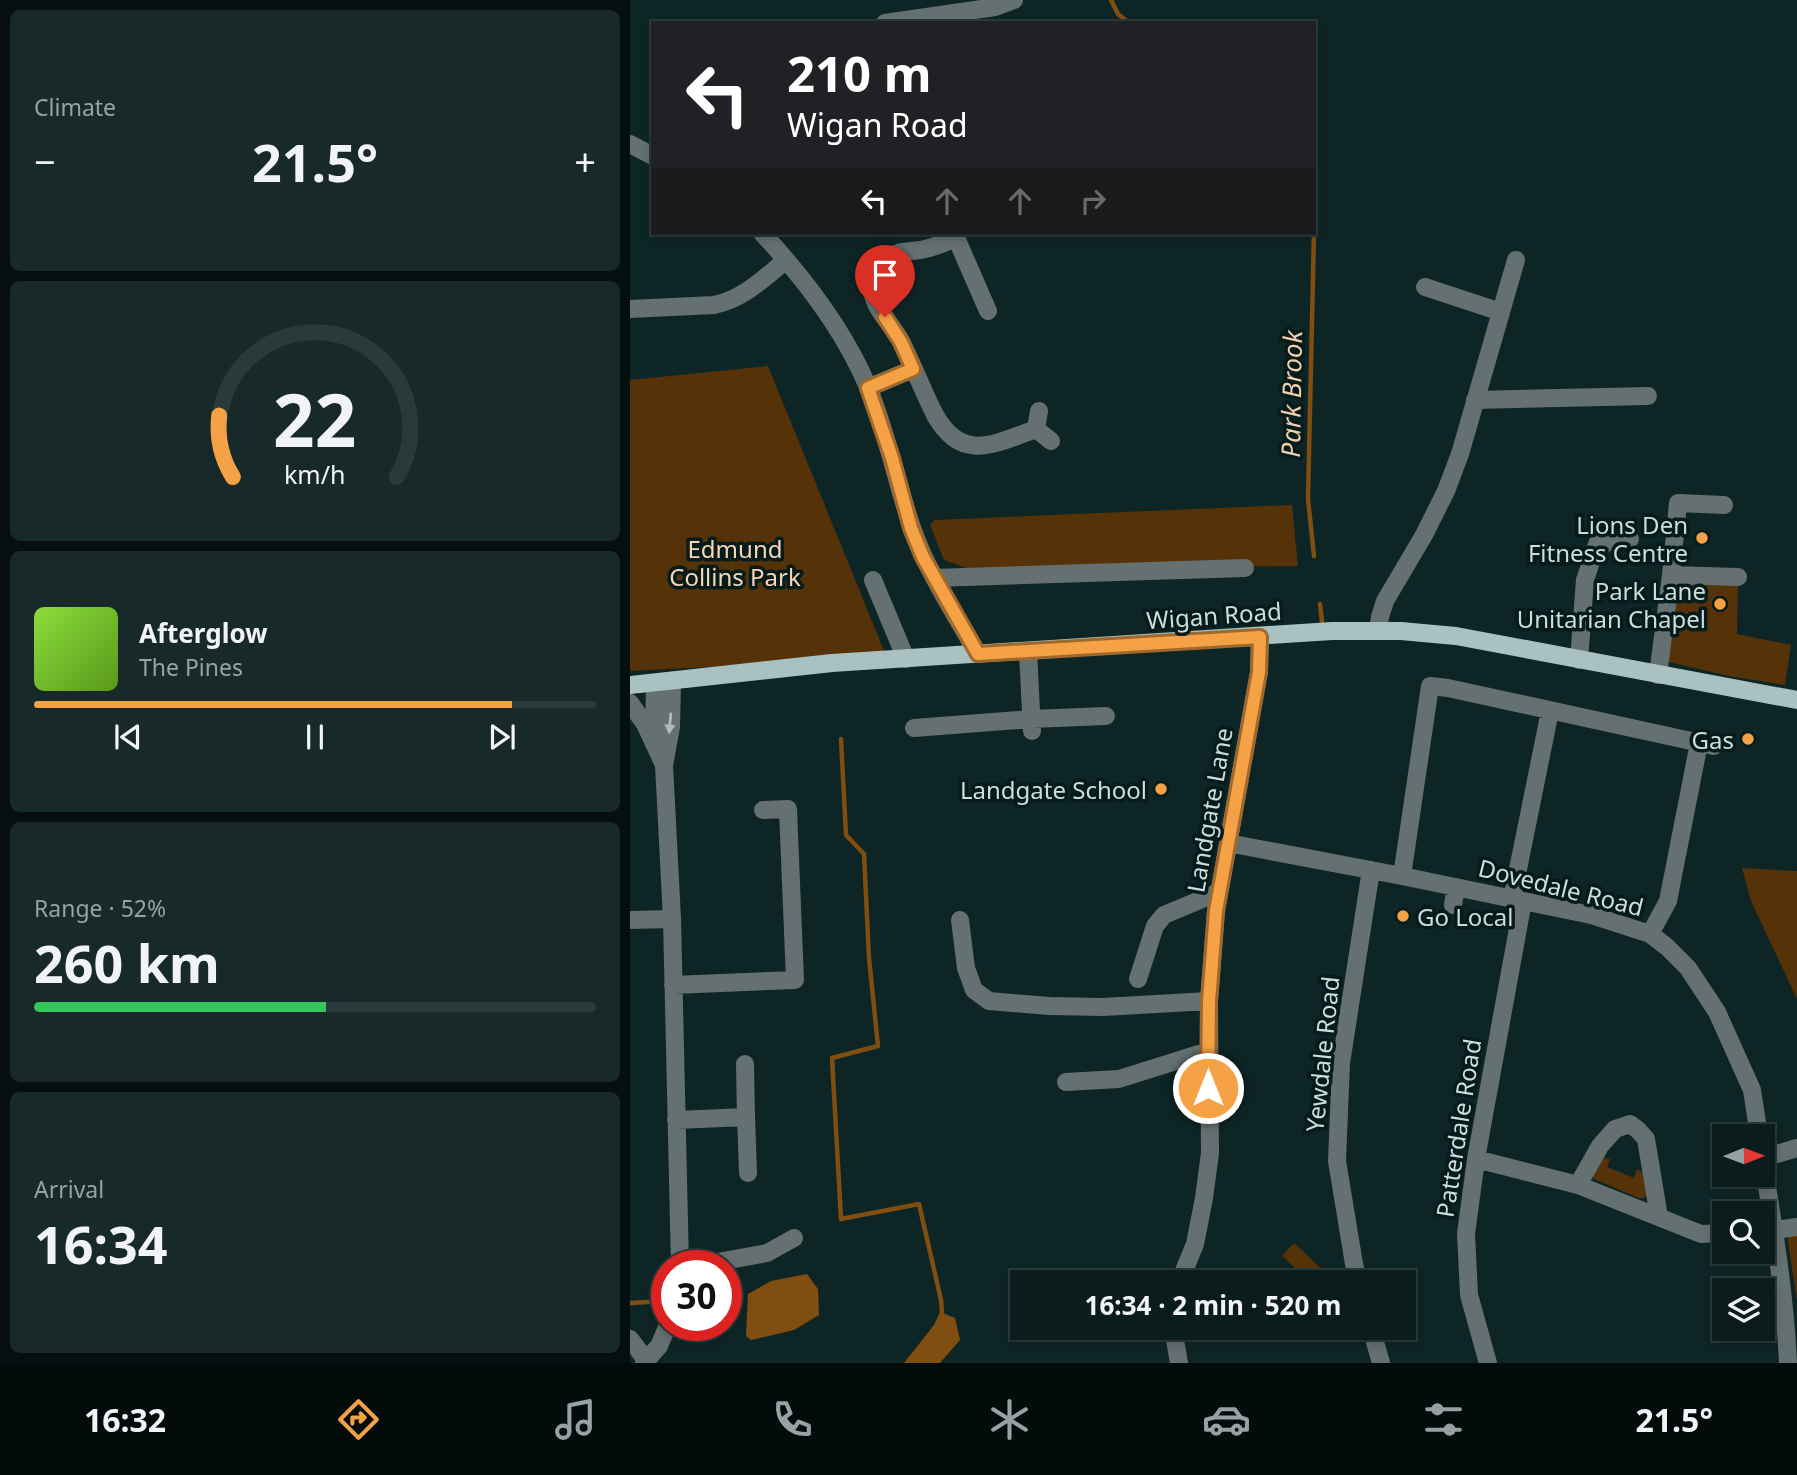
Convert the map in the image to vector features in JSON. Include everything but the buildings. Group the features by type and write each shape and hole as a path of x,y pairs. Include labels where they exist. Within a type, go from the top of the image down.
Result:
{"main road":[{"name":"Wigan Road","path":"630,685 819,665 1332,631 1378,631 1456,636 1797,700"}],"street":[{"path":"902,21 995,7 1014,0"},
{"path":"630,145 651,155"},
{"path":"768,235 832,321 852,354 868,388 892,458 911,528 923,557 978,654"},
{"path":"986,312 955,236 929,248 890,256 875,274 873,296 878,307 901,342 941,427 951,437 973,446 986,445 1000,442 1037,420 1051,441"},
{"path":"630,309 725,302 746,292 786,260"},
{"path":"1378,631 1385,601 1424,535 1446,491 1460,454 1516,260"},
{"path":"1424,287 1501,312"},
{"path":"868,388 913,369"},
{"path":"1475,400 1648,396"},
{"path":"1658,675 1678,503 1724,505"},
{"path":"1579,660 1585,580 1597,544 1630,539"},
{"path":"934,578 1245,568"},
{"path":"1671,575 1738,577"},
{"path":"873,580 906,659"},
{"name":"Landgate Lane","path":"1184,1270 1195,1244 1209,1153 1209,1001 1216,911 1259,672 1260,637"},
{"path":"1028,652 1032,725"},
{"path":"654,740 663,682"},
{"path":"663,682 671,727 664,765 672,919 680,1250"},
{"path":"1402,876 1430,687 1448,688 1706,744 1668,901 1650,934"},
{"path":"630,703 641,716 664,765"},
{"name":"Patterdale Road","path":"1488,1363 1469,1295 1466,1234 1550,711"},
{"path":"914,728 1032,725 1106,716"},
{"path":"673,985 795,980 789,809 763,810"},
{"name":"Dovedale Road","path":"1228,843 1402,876 1455,896 1518,900 1591,915 1650,934 1688,968 1717,1012 1752,1090 1757,1124"},
{"name":"Yewdale Road","path":"1356,1270 1337,1161 1341,1063 1371,870"},
{"path":"1138,978 1155,926 1164,915 1219,892"},
{"path":"630,920 672,919"},
{"path":"960,920 966,968 974,990 989,1001 1103,1007 1209,1001"},
{"path":"1066,1082 1119,1079 1208,1051"},
{"path":"745,1064 748,1173"},
{"path":"676,1120 746,1117"},
{"path":"1578,1185 1600,1146 1615,1129 1630,1124 1646,1139 1659,1217"},
{"path":"1775,1154 1797,1148"},
{"path":"1476,1159 1578,1185 1701,1234 1712,1234"},
{"path":"1775,1231 1797,1227"},
{"path":"742,1258 767,1253 794,1238"},
{"path":"1775,1263 1792,1337 1788,1363"},
{"path":"630,1339 645,1362 661,1341"},
{"path":"1175,1340 1179,1363"},
{"path":"1374,1340 1381,1363"}],"green space":[{"name":"Edmund Collins Park","path":"768,366 887,658 630,671 630,380"},
{"path":"1292,505 1298,566 966,568 944,560 930,525 935,520"},
{"path":"1676,578 1738,579 1737,634 1791,645 1785,685 1729,676 1665,661"},
{"path":"1742,868 1797,871 1797,999 1751,901"},
{"path":"1601,1158 1610,1159 1607,1167 1634,1178 1637,1169 1647,1174 1649,1191 1644,1198 1594,1179 1592,1173"},
{"path":"1797,1233 1797,1300 1788,1242 1789,1234"},
{"path":"1294,1243 1322,1269 1297,1270 1282,1256"}],"shaded area":[{"path":"807,1274 818,1289 819,1315 794,1330 751,1340 746,1336 748,1294 771,1281"},
{"path":"940,1312 955,1318 960,1340 940,1363 904,1363 934,1325"}],"waterway":[{"name":"Park Brook","path":"1111,0 1118,14 1127,21"},
{"name":"Park Brook","path":"1314,235 1308,499 1314,556"},
{"name":"Park Brook","path":"1320,604 1322,622"},
{"path":"841,739 846,835 864,854 869,958 878,1046 832,1058 841,1219 919,1204 942,1313"},
{"path":"630,1303 651,1302"}],"place":[{"name":"Lions Den Fitness Centre","path":"1702,538"},
{"name":"Park Lane Unitarian Chapel","path":"1720,604"},
{"name":"Gas","path":"1748,739"},
{"name":"Landgate School","path":"1161,789"},
{"name":"Go Local","path":"1403,916"}],"route":[{"path":"885,317 901,342 913,369 868,388 892,458 911,528 934,578 978,654 1260,637 1259,672 1216,911 1209,1001 1208,1088"}]}
